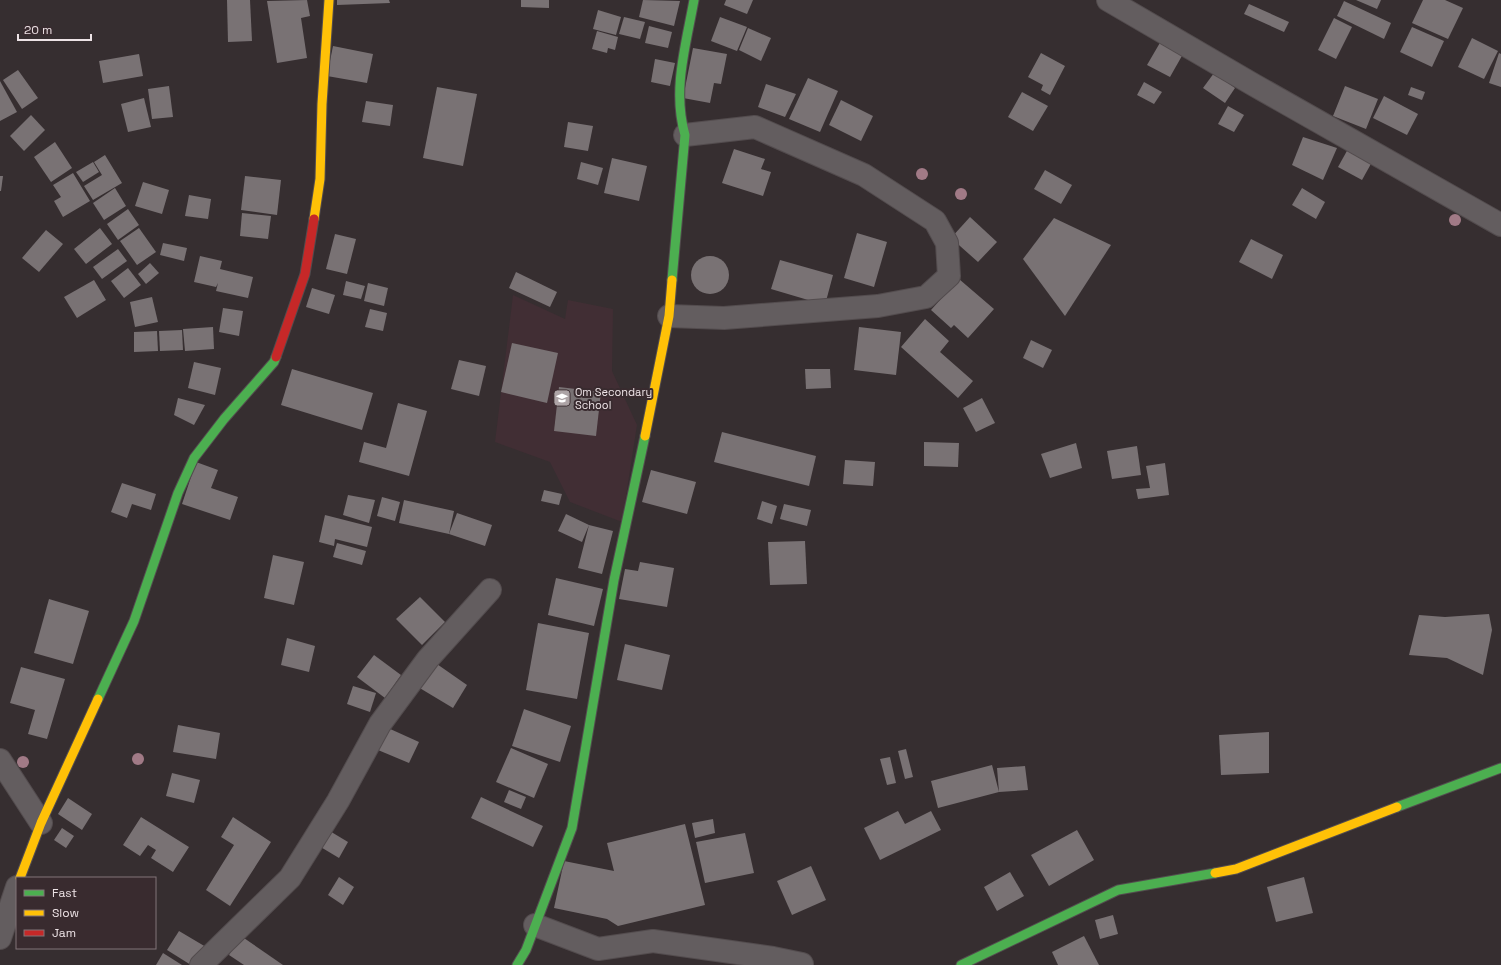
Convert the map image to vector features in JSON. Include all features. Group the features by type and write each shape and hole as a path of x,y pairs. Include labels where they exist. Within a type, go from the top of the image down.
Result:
{"street":[{"path":"20,877 41,823 134,621 178,493 194,458 224,419 274,362 277,355 305,274 320,179 322,104 329,0"},
{"path":"517,965 526,950 572,828 614,580 632,500 669,316 685,135 680,117 679,81 694,0"},
{"path":"1108,0 1254,85 1501,225"},
{"path":"669,316 724,318 878,306 926,297 949,276 947,243 935,221 864,175 755,127 685,135"},
{"path":"200,965 290,878 338,801 380,724 428,659 490,590"},
{"path":"0,760 41,823"},
{"path":"961,965 1118,890 1236,869 1481,774 1501,768"},
{"path":"0,938 16,890"},
{"path":"535,925 598,949 653,941 773,958 802,964"}],"shaded area":[{"name":"Om Secondary School","path":"513,295 565,319 568,300 613,309 612,371 637,425 622,522 570,502 550,462 495,442"}],"building":[{"path":"227,0 250,0 252,41 228,42"},
{"path":"307,0 310,16 301,18 307,58 277,63 267,1"},
{"path":"337,0 389,0 390,3 337,5"},
{"path":"521,0 549,0 549,8 521,7"},
{"path":"643,0 680,1 674,26 639,17"},
{"path":"726,0 753,0 747,14 724,5"},
{"path":"1356,0 1381,0 1377,9"},
{"path":"1423,0 1445,0 1463,8 1448,39 1412,23"},
{"path":"1344,1 1391,23 1384,39 1337,16"},
{"path":"1249,4 1289,22 1284,32 1244,14"},
{"path":"598,10 621,17 616,35 593,29"},
{"path":"624,17 645,22 640,39 619,34"},
{"path":"720,17 747,27 737,51 711,41"},
{"path":"1334,18 1352,27 1336,59 1318,50"},
{"path":"649,26 672,32 668,48 645,43"},
{"path":"1412,27 1444,41 1432,67 1400,52"},
{"path":"748,28 771,38 761,61 739,50"},
{"path":"597,31 618,37 615,50 608,48 607,53 592,49"},
{"path":"1472,38 1498,51 1484,79 1458,67"},
{"path":"1161,41 1183,54 1170,77 1147,65"},
{"path":"333,46 373,54 367,83 327,76"},
{"path":"693,48 727,54 721,84 714,83 710,103 683,98"},
{"path":"1041,53 1065,66 1050,95 1041,90 1043,85 1028,77"},
{"path":"1499,53 1501,54 1501,87 1489,83"},
{"path":"139,54 143,76 103,83 99,61"},
{"path":"655,59 675,63 670,86 651,82"},
{"path":"18,70 38,98 22,109 3,80"},
{"path":"1214,73 1235,88 1225,103 1203,88"},
{"path":"808,78 838,91 820,132 789,119"},
{"path":"0,81 17,112 0,121"},
{"path":"1144,82 1162,92 1154,104 1137,95"},
{"path":"766,84 796,94 785,117 758,107"},
{"path":"169,86 173,117 152,119 148,89"},
{"path":"1345,86 1378,99 1366,129 1333,116"},
{"path":"437,87 477,94 463,166 423,158"},
{"path":"1411,87 1425,92 1422,100 1408,95"},
{"path":"1022,92 1048,106 1033,131 1008,117"},
{"path":"1384,96 1418,114 1407,135 1373,118"},
{"path":"144,98 151,127 128,132 121,104"},
{"path":"841,100 873,116 861,141 829,125"},
{"path":"366,101 393,105 390,126 362,122"},
{"path":"1228,106 1244,115 1234,132 1218,124"},
{"path":"31,115 45,130 24,151 10,136"},
{"path":"568,122 593,126 588,151 564,147"},
{"path":"1303,137 1337,148 1323,180 1292,165"},
{"path":"55,142 72,168 51,182 34,157"},
{"path":"734,149 765,159 761,169 771,172 763,196 722,183"},
{"path":"1348,149 1372,162 1362,180 1338,167"},
{"path":"105,155 122,183 93,200 84,186 102,175 94,162"},
{"path":"612,158 647,166 639,201 604,193"},
{"path":"93,162 99,172 83,182 76,172"},
{"path":"581,162 603,168 598,185 577,179"},
{"path":"1045,170 1072,185 1061,204 1034,189"},
{"path":"73,173 90,201 63,217 54,201 61,197 53,185"},
{"path":"0,176 3,176 1,191 0,191"},
{"path":"245,176 281,180 277,215 241,210"},
{"path":"143,182 169,190 162,214 135,206"},
{"path":"115,188 126,206 104,220 93,203"},
{"path":"1302,188 1325,202 1316,219 1292,205"},
{"path":"189,195 211,199 208,219 185,216"},
{"path":"128,209 139,225 118,240 107,224"},
{"path":"242,213 271,216 268,239 240,236"},
{"path":"970,217 997,242 978,262 951,238"},
{"path":"1054,218 1111,245 1065,316 1023,259"},
{"path":"100,228 112,244 86,264 74,249"},
{"path":"139,228 156,252 137,265 120,241"},
{"path":"46,230 63,244 39,272 22,258"},
{"path":"857,233 887,242 874,287 844,278"},
{"path":"335,234 356,239 347,274 326,269"},
{"path":"1251,239 1283,255 1272,279 1239,262"},
{"path":"163,243 187,248 184,261 160,255"},
{"path":"118,249 127,261 102,279 93,267"},
{"path":"200,256 222,261 220,269 253,277 248,298 216,291 218,283 216,287 194,282"},
{"path":"710,256 720,259 726,265 729,275 726,285 720,291 710,294 700,291 694,285 691,275 694,265 700,259"},
{"path":"780,260 833,275 825,305 771,289"},
{"path":"150,263 159,273 146,284 138,274"},
{"path":"128,268 141,285 124,298 111,281"},
{"path":"516,272 557,292 550,307 509,288"},
{"path":"959,279 994,309 968,338 954,325 951,328 931,310"},
{"path":"94,280 106,300 77,318 64,297"},
{"path":"346,281 365,286 361,299 343,295"},
{"path":"368,283 388,288 384,306 364,301"},
{"path":"312,288 335,295 329,314 306,307"},
{"path":"152,297 158,322 135,327 130,302"},
{"path":"223,308 243,311 239,336 219,332"},
{"path":"370,309 387,313 383,331 365,327"},
{"path":"925,319 949,341 940,352 973,381 958,398 901,347"},
{"path":"213,327 214,349 185,351 183,329"},
{"path":"859,327 901,332 896,375 854,370"},
{"path":"182,330 183,350 160,351 159,331"},
{"path":"157,331 158,351 134,352 134,332"},
{"path":"1031,340 1052,350 1043,368 1023,358"},
{"path":"512,343 558,353 547,403 501,392"},
{"path":"459,360 486,366 479,396 451,389"},
{"path":"194,362 221,368 215,395 188,388"},
{"path":"292,369 373,393 362,430 281,405"},
{"path":"805,369 830,369 831,388 806,389"},
{"path":"559,387 601,392 596,436 554,431"},
{"path":"178,398 205,405 194,425 174,415"},
{"path":"982,398 995,423 976,432 963,408"},
{"path":"398,403 427,411 409,476 359,462 364,442 386,448"},
{"path":"722,432 816,456 809,486 714,462"},
{"path":"924,442 959,443 958,467 924,466"},
{"path":"1076,443 1082,468 1050,478 1041,454"},
{"path":"1137,446 1141,475 1112,479 1107,451"},
{"path":"845,460 875,462 873,486 843,484"},
{"path":"196,462 218,470 211,488 238,497 230,520 182,504"},
{"path":"1165,463 1169,495 1138,499 1136,489 1150,488 1146,466"},
{"path":"651,470 696,482 687,514 642,502"},
{"path":"122,483 156,494 151,510 132,504 127,518 111,512"},
{"path":"544,490 562,494 559,505 541,501"},
{"path":"348,495 375,500 369,523 343,515"},
{"path":"382,497 400,502 395,521 377,516"},
{"path":"404,500 454,511 449,534 399,523"},
{"path":"762,501 777,506 772,524 757,519"},
{"path":"784,504 811,510 807,526 780,519"},
{"path":"457,513 492,525 485,546 449,534"},
{"path":"566,514 589,525 582,542 558,531"},
{"path":"325,515 372,527 367,547 335,539 334,546 319,542"},
{"path":"589,525 613,531 602,574 578,568"},
{"path":"805,541 807,584 770,585 768,542"},
{"path":"337,543 366,551 362,565 333,557"},
{"path":"273,555 304,562 294,605 264,598"},
{"path":"640,562 674,568 667,607 619,599 625,569 638,571"},
{"path":"556,578 603,589 594,626 548,615"},
{"path":"420,597 445,622 422,645 396,619"},
{"path":"49,599 89,611 73,664 34,653"},
{"path":"1489,614 1492,630 1483,675 1447,658 1409,655 1419,615 1445,617"},
{"path":"538,623 589,633 577,699 526,690"},
{"path":"287,638 315,646 309,672 281,665"},
{"path":"625,644 670,655 662,690 617,680"},
{"path":"374,655 401,675 385,698 357,677"},
{"path":"434,662 467,685 453,708 418,687"},
{"path":"21,667 65,679 47,739 28,734 35,710 10,703"},
{"path":"353,686 376,693 370,712 347,704"},
{"path":"524,709 571,726 560,762 512,746"},
{"path":"178,725 220,733 216,759 173,752"},
{"path":"388,728 419,742 409,763 378,750"},
{"path":"1269,732 1269,773 1221,775 1219,735"},
{"path":"511,748 548,764 534,798 496,782"},
{"path":"906,749 913,777 905,779 898,751"},
{"path":"890,757 896,783 887,785 880,759"},
{"path":"992,765 999,792 938,808 931,781"},
{"path":"1025,766 1028,790 999,792 997,768"},
{"path":"172,773 200,780 194,803 166,796"},
{"path":"509,790 526,797 521,809 504,802"},
{"path":"481,797 543,826 533,847 471,818"},
{"path":"68,798 92,814 82,830 58,814"},
{"path":"898,811 905,824 931,811 941,830 880,860 864,828"},
{"path":"141,817 189,847 173,872 151,858 156,850 148,845 140,856 123,845"},
{"path":"233,817 271,842 230,906 206,890 234,845 221,837"},
{"path":"713,819 715,833 695,838 692,823"},
{"path":"685,824 705,905 618,926 607,919 554,908 564,861 614,871 607,843"},
{"path":"323,827 348,842 339,858 314,843"},
{"path":"62,828 74,836 66,848 54,840"},
{"path":"1077,830 1094,860 1049,886 1031,855"},
{"path":"745,833 754,873 705,883 696,842"},
{"path":"811,866 826,900 792,915 777,881"},
{"path":"1010,872 1024,896 997,911 984,887"},
{"path":"339,877 354,887 343,905 328,895"},
{"path":"1304,877 1313,913 1276,922 1267,887"},
{"path":"1113,915 1118,934 1100,939 1095,920"},
{"path":"179,931 206,947 191,965 167,950"},
{"path":"241,936 283,965 244,965 229,955"},
{"path":"1084,936 1099,965 1058,965 1052,952"},
{"path":"163,953 182,965 156,965"}],"traffic: fast":[{"path":"672,280 685,135 681,118 680,84 684,51 694,0"},
{"path":"98,699 134,621 178,493 194,458 224,419 274,362 276,357"},
{"path":"517,965 526,950 572,828 614,580 645,436"},
{"path":"1397,807 1501,768"},
{"path":"961,965 1118,890 1215,873"}],"traffic: slow":[{"path":"314,219 320,179 322,104 329,0"},
{"path":"645,436 669,316 672,280"},
{"path":"20,877 41,823 98,699"},
{"path":"1215,873 1236,869 1397,807"}],"traffic: jam":[{"path":"276,357 305,274 314,219"}],"place":[{"name":"Om Secondary School","path":"562,398"}]}
